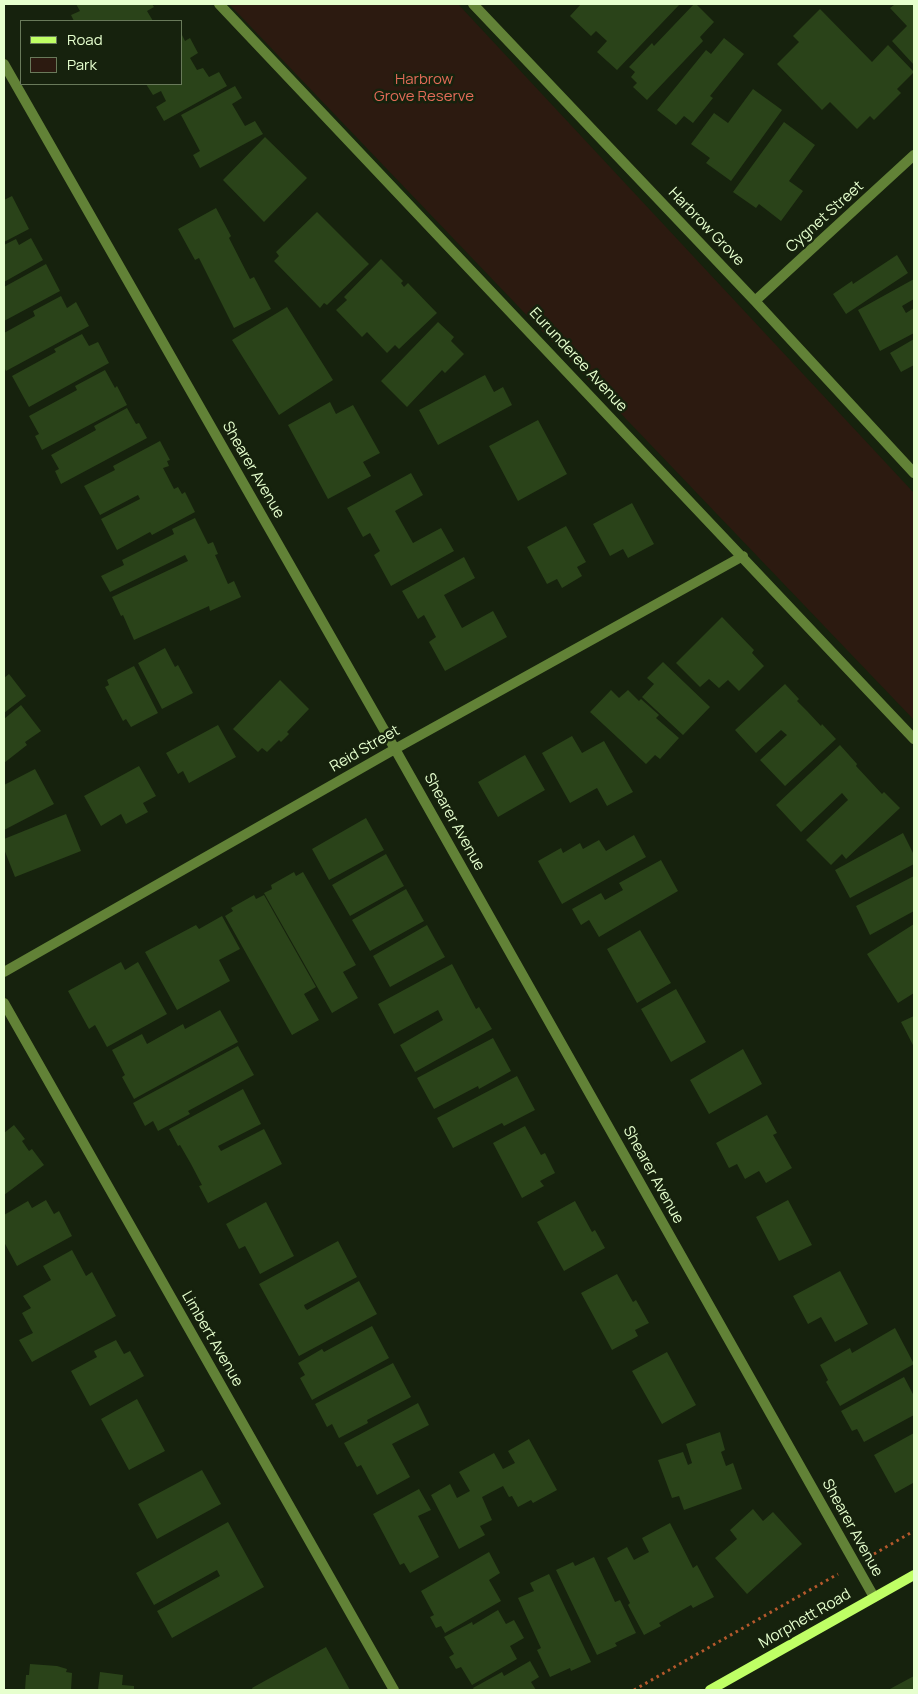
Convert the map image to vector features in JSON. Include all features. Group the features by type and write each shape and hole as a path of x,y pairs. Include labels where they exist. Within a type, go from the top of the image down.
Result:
{"main road":[{"name":"Morphett Road","path":"710,1690 914,1574"}],"street":[{"name":"Eurunderee Avenue","path":"219,4 914,739"},
{"name":"Harbrow Grove","path":"473,4 755,301 914,473"},
{"name":"Shearer Avenue","path":"4,64 395,749 874,1598"},
{"name":"Cygnet Street","path":"755,301 914,155"},
{"name":"Reid Street","path":"4,972 395,749 743,556"},
{"name":"Limbert Avenue","path":"4,1003 394,1690"}],"path":[{"path":"634,1690 914,1531"}],"green space":[{"name":"Harbrow Grove Reserve","path":"229,4 458,4 914,493 914,720"}],"building":[{"path":"76,4 152,4 154,7 147,11 152,20 74,20 71,15 80,11"},
{"path":"581,4 680,4 617,70 597,52 607,41 596,31 591,36 570,16"},
{"path":"694,4 714,22 700,37 703,41 647,100 633,87 637,83 631,77 635,72 629,67 652,43 654,46"},
{"path":"893,4 914,4 914,65 892,41 907,26 890,8"},
{"path":"820,9 872,62 888,45 914,72 897,89 901,93 874,120 870,116 857,129 830,102 822,110 777,64 799,42 793,36"},
{"path":"182,35 185,41 190,38 198,53 190,58 197,70 203,68 209,77 219,72 227,86 164,121 156,107 166,101 161,91 153,95 147,85 182,85"},
{"path":"724,38 744,54 710,96 713,98 693,123 684,116 676,125 657,110 706,50 711,54"},
{"path":"235,86 242,98 232,104 245,126 255,121 263,134 200,168 193,155 200,151 181,115"},
{"path":"753,89 782,110 731,181 706,163 710,158 691,144 714,113 728,123"},
{"path":"784,122 815,145 789,181 803,191 781,221 759,204 756,208 733,192"},
{"path":"265,137 307,178 264,222 223,180"},
{"path":"12,196 29,229 4,242 4,200"},
{"path":"216,208 250,279 254,277 271,309 234,328 199,258 195,260 178,229"},
{"path":"317,212 369,264 327,305 324,303 320,308 274,261 279,256 276,252"},
{"path":"31,238 43,260 4,282 4,245 16,239 19,245"},
{"path":"897,255 908,273 846,314 833,294 852,281 853,284"},
{"path":"381,259 403,281 401,283 404,287 408,283 437,313 399,349 395,345 387,353 367,332 362,337 336,310 347,300 344,297"},
{"path":"46,264 60,291 4,321 4,287"},
{"path":"914,279 914,299 902,306 906,313 914,308 914,333 880,351 858,310"},
{"path":"61,296 67,308 76,302 89,326 6,371 4,367 4,333 35,316 33,311"},
{"path":"287,307 333,380 279,415 232,340"},
{"path":"438,322 454,337 451,341 464,354 445,373 442,370 407,407 381,381"},
{"path":"82,334 89,346 98,342 109,363 29,407 12,376 56,352 54,349"},
{"path":"914,339 914,365 901,372 890,353"},
{"path":"105,370 115,388 117,386 127,405 42,450 35,436 39,434 29,416 77,390 75,386"},
{"path":"485,375 494,392 503,387 512,405 438,445 419,410"},
{"path":"330,402 336,414 353,405 380,453 363,462 371,476 328,499 288,425"},
{"path":"127,408 136,424 139,423 147,438 61,484 55,471 59,469 51,455 96,430 94,426"},
{"path":"538,420 567,474 518,501 489,446"},
{"path":"160,441 170,460 167,461 169,466 163,468 174,489 178,487 182,494 185,492 195,512 152,535 150,532 117,550 101,519 140,499 138,495 100,515 84,486 115,470 113,466"},
{"path":"411,473 423,495 395,511 413,543 441,528 454,551 391,586 374,555 380,551 370,533 363,537 347,508"},
{"path":"632,503 654,544 628,558 623,549 610,556 593,524"},
{"path":"195,518 208,544 213,542 218,554 215,555 228,584 234,581 241,597 210,611 209,606 134,640 123,615 121,616 112,597 188,561 185,555 110,592 101,576 124,565 122,560 174,534 172,529"},
{"path":"566,526 586,562 577,567 582,576 562,588 557,579 547,584 527,547"},
{"path":"464,557 475,578 444,595 462,628 493,611 507,637 445,671 429,642 436,637 424,615 418,619 402,591"},
{"path":"722,617 754,650 752,653 764,666 739,691 728,680 719,688 709,679 700,687 676,663"},
{"path":"165,648 175,667 178,665 193,693 162,709 138,663"},
{"path":"663,662 710,707 683,735 642,697 654,684 647,678"},
{"path":"134,666 158,713 131,727 126,719 123,721 105,687 109,685 107,680"},
{"path":"9,674 26,696 4,713 4,678"},
{"path":"280,680 309,709 287,732 289,734 281,742 279,740 267,752 262,748 258,752 233,729"},
{"path":"785,684 799,699 797,701 836,739 785,786 760,760 787,735 781,730 756,753 735,730"},
{"path":"611,690 619,698 628,690 639,701 641,699 659,715 656,718 679,738 660,759 655,755 646,764 590,712"},
{"path":"21,705 41,731 25,742 27,745 4,763 4,719"},
{"path":"218,725 236,757 189,783 183,771 178,774 166,753"},
{"path":"572,736 582,753 604,741 633,792 607,806 597,788 570,803 542,753"},
{"path":"840,745 857,764 856,766 882,794 884,792 900,808 846,859 842,854 831,865 806,840 848,800 842,793 801,832 776,805"},
{"path":"525,755 545,790 498,817 478,782"},
{"path":"139,766 156,796 143,803 148,812 126,824 121,814 101,826 84,796"},
{"path":"35,769 54,804 4,830 4,785"},
{"path":"66,814 81,851 15,877 4,849 4,839"},
{"path":"366,818 384,850 329,880 312,849"},
{"path":"903,833 914,855 914,864 850,898 835,870"},
{"path":"634,835 646,857 562,904 538,861 561,848 563,853 580,843 583,849 599,840 606,851"},
{"path":"386,854 404,886 350,916 332,885"},
{"path":"661,860 678,891 599,937 589,920 581,925 572,909 601,893 605,900 623,890 619,883"},
{"path":"294,872 296,876 303,872 356,965 343,972 358,998 332,1013 264,893 272,889 271,885"},
{"path":"914,876 914,911 870,935 856,906"},
{"path":"406,889 424,921 370,951 352,920"},
{"path":"254,895 256,899 264,895 316,987 304,994 319,1020 292,1035 225,916 233,911 231,908"},
{"path":"222,916 240,949 219,960 230,981 177,1010 145,952 196,925 199,929"},
{"path":"914,924 914,993 898,1003 867,954"},
{"path":"427,925 445,957 390,987 373,956"},
{"path":"640,930 671,983 637,1003 607,949"},
{"path":"121,962 125,970 138,962 167,1014 107,1047 95,1025 89,1029 68,991"},
{"path":"452,964 476,1009 479,1007 492,1029 415,1072 400,1045 443,1020 438,1010 394,1034 378,1004"},
{"path":"676,989 706,1042 671,1062 641,1009"},
{"path":"220,1010 238,1042 134,1099 122,1077 125,1075 112,1050 142,1034 147,1044 183,1024 185,1029"},
{"path":"914,1016 914,1047 901,1022"},
{"path":"493,1038 511,1071 479,1089 478,1086 434,1109 417,1078"},
{"path":"238,1046 254,1075 188,1111 190,1114 158,1131 153,1121 145,1126 133,1103"},
{"path":"743,1049 762,1084 709,1114 690,1080"},
{"path":"517,1076 535,1110 504,1126 502,1123 453,1148 437,1118"},
{"path":"243,1089 261,1124 218,1146 221,1151 264,1129 282,1164 208,1203 199,1186 202,1185 191,1164 169,1129"},
{"path":"767,1115 777,1133 773,1135 792,1168 766,1183 759,1171 745,1179 737,1164 729,1168 716,1143"},
{"path":"14,1125 25,1139 22,1141 29,1151 32,1149 44,1165 4,1195 4,1133"},
{"path":"525,1126 541,1155 545,1153 555,1173 540,1181 544,1186 522,1198 493,1143"},
{"path":"46,1200 54,1214 59,1211 72,1236 17,1266 4,1242 4,1215 28,1201 32,1208"},
{"path":"788,1200 812,1245 779,1261 756,1217"},
{"path":"575,1201 592,1232 595,1230 605,1248 564,1271 537,1222"},
{"path":"266,1202 294,1256 260,1274 245,1246 239,1249 226,1224"},
{"path":"338,1241 357,1277 304,1305 305,1308 307,1310 359,1281 377,1314 299,1356 259,1284"},
{"path":"72,1250 86,1276 92,1272 116,1316 32,1362 19,1340 33,1333 22,1313 31,1308 23,1296 51,1280 43,1266"},
{"path":"840,1271 868,1324 835,1342 821,1317 808,1324 793,1296"},
{"path":"617,1274 633,1302 636,1300 649,1323 635,1330 638,1336 612,1350 581,1293"},
{"path":"372,1326 389,1358 312,1400 300,1378 305,1375 298,1363 322,1349 324,1352"},
{"path":"895,1328 914,1364 840,1406 826,1382 828,1380 820,1365 850,1348 852,1353"},
{"path":"116,1340 124,1354 130,1351 144,1376 90,1406 71,1371 97,1357 94,1351"},
{"path":"667,1352 696,1405 662,1424 632,1371"},
{"path":"393,1363 411,1397 367,1420 368,1423 339,1438 332,1424 327,1427 315,1404"},
{"path":"904,1377 914,1396 914,1415 864,1442 857,1429 852,1431 841,1411"},
{"path":"137,1399 165,1451 129,1470 101,1419"},
{"path":"418,1403 429,1425 392,1444 410,1477 377,1495 361,1465 357,1467 344,1443"},
{"path":"720,1432 725,1450 721,1452 726,1466 733,1463 742,1489 684,1510 679,1496 672,1498 658,1460 683,1452 688,1465 692,1463 686,1444"},
{"path":"914,1433 914,1486 913,1483 895,1493 874,1455"},
{"path":"529,1439 557,1490 533,1503 531,1500 518,1507 512,1496 509,1497 503,1486 482,1497 492,1520 480,1526 485,1535 459,1549 431,1495 450,1484 457,1498 470,1491 459,1472 494,1453 503,1469 515,1463 508,1451"},
{"path":"202,1470 221,1504 157,1539 138,1504"},
{"path":"419,1489 431,1510 418,1516 439,1557 410,1573 404,1563 400,1565 373,1514"},
{"path":"753,1509 763,1521 773,1512 802,1544 747,1594 715,1558 737,1539 730,1530"},
{"path":"228,1522 264,1587 172,1638 157,1611 220,1576 217,1570 154,1605 136,1573"},
{"path":"670,1523 693,1568 697,1565 714,1597 693,1608 691,1605 659,1623 661,1626 644,1635 607,1558 627,1547 634,1560 649,1552 642,1538"},
{"path":"489,1552 500,1573 489,1580 501,1601 445,1633 441,1626 436,1628 430,1617 434,1615 421,1591"},
{"path":"594,1557 615,1602 620,1600 636,1633 615,1643 617,1646 597,1655 556,1570 573,1562 575,1566"},
{"path":"549,1574 591,1662 571,1671 570,1668 550,1677 537,1650 541,1648 518,1598 534,1591 530,1583"},
{"path":"498,1610 506,1624 514,1620 524,1638 510,1646 517,1659 472,1685 461,1667 456,1669 449,1657 454,1654 444,1637 472,1622 473,1625"},
{"path":"326,1647 350,1690 253,1690 252,1688"},
{"path":"530,1661 539,1677 531,1682 536,1690 474,1690 473,1688 502,1672 504,1676"},
{"path":"30,1664 57,1666 67,1669 66,1672 72,1673 71,1690 25,1690 26,1675 29,1675"},
{"path":"100,1672 123,1675 122,1685 134,1686 134,1690 98,1690"},
{"path":"914,1676 914,1690 888,1690"}]}
